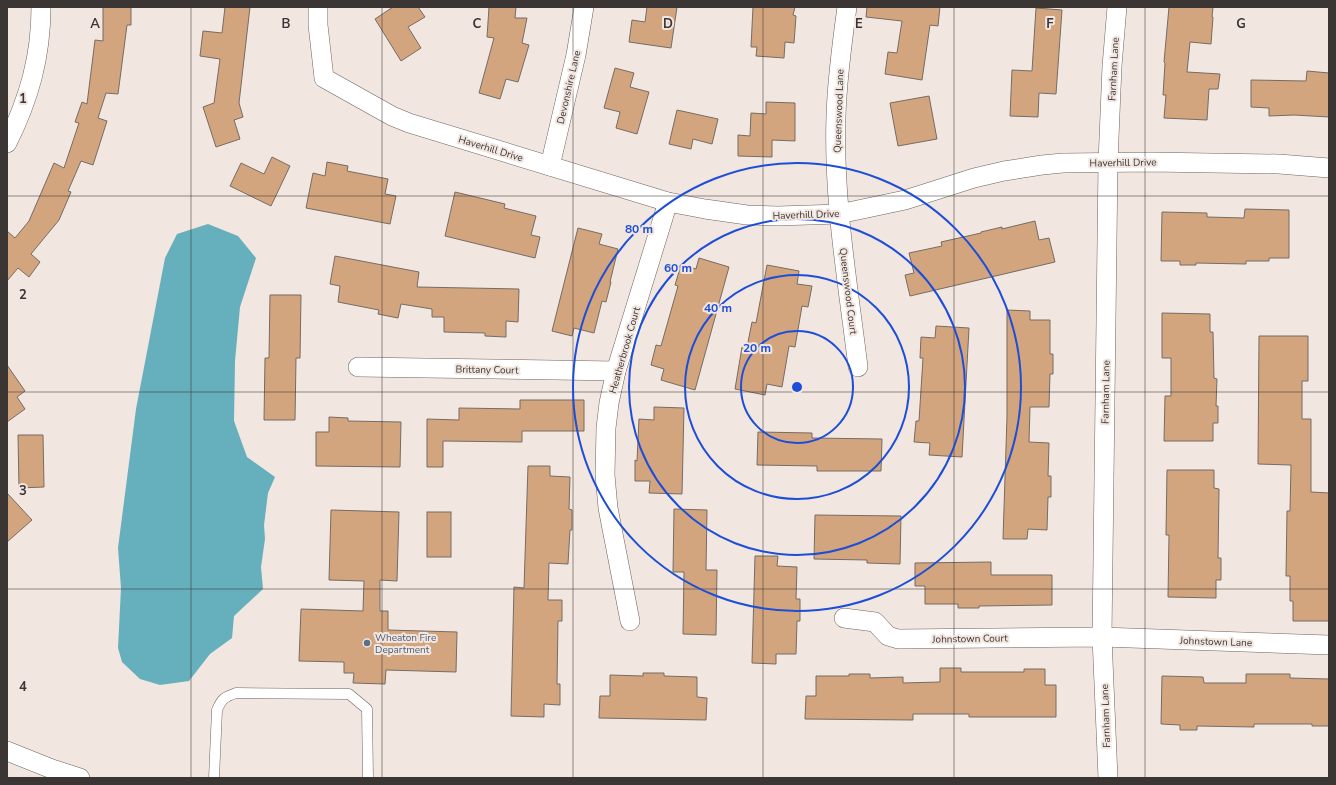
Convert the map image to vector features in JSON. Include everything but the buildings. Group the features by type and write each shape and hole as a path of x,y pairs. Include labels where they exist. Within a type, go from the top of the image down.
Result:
{"street":[{"path":"7,143 19,118 29,91 37,60 41,27 41,7"},
{"name":"Haverhill Drive","path":"318,7 318,25 324,78 392,116 409,123 668,202 705,209 778,216 839,214 906,200 974,178 1004,171 1064,163 1151,162 1279,164 1329,168"},
{"name":"Devonshire Lane","path":"550,166 576,55 584,7"},
{"name":"Queenswood Lane","path":"839,214 836,116 840,57 847,7"},
{"name":"Farnham Lane","path":"1108,778 1102,637 1108,162 1112,66 1117,7"},
{"name":"Heatherbrook Court","path":"630,621 608,508 605,475 606,428 609,403 616,371 668,202"},
{"name":"Queenswood Court","path":"839,214 858,367"},
{"name":"Brittany Court","path":"358,367 616,371"},
{"name":"Johnstown Court","path":"844,618 875,622 888,636 898,639 1102,637"},
{"name":"Johnstown Lane","path":"1102,637 1329,645"},
{"path":"7,751 38,778"},
{"path":"7,751 52,769 80,778"}],"lane":[{"path":"214,778 217,710 224,698 236,692 348,694 367,709 368,778"}],"water":[{"path":"208,224 238,236 256,258 240,307 235,361 234,421 247,457 275,477 268,493 264,525 265,539 261,567 263,589 234,616 232,638 210,654 189,681 160,685 140,679 122,662 118,648 121,588 118,548 136,409 165,258 177,234"}],"place":[{"name":"Wheaton Fire Department","path":"367,643"}]}
